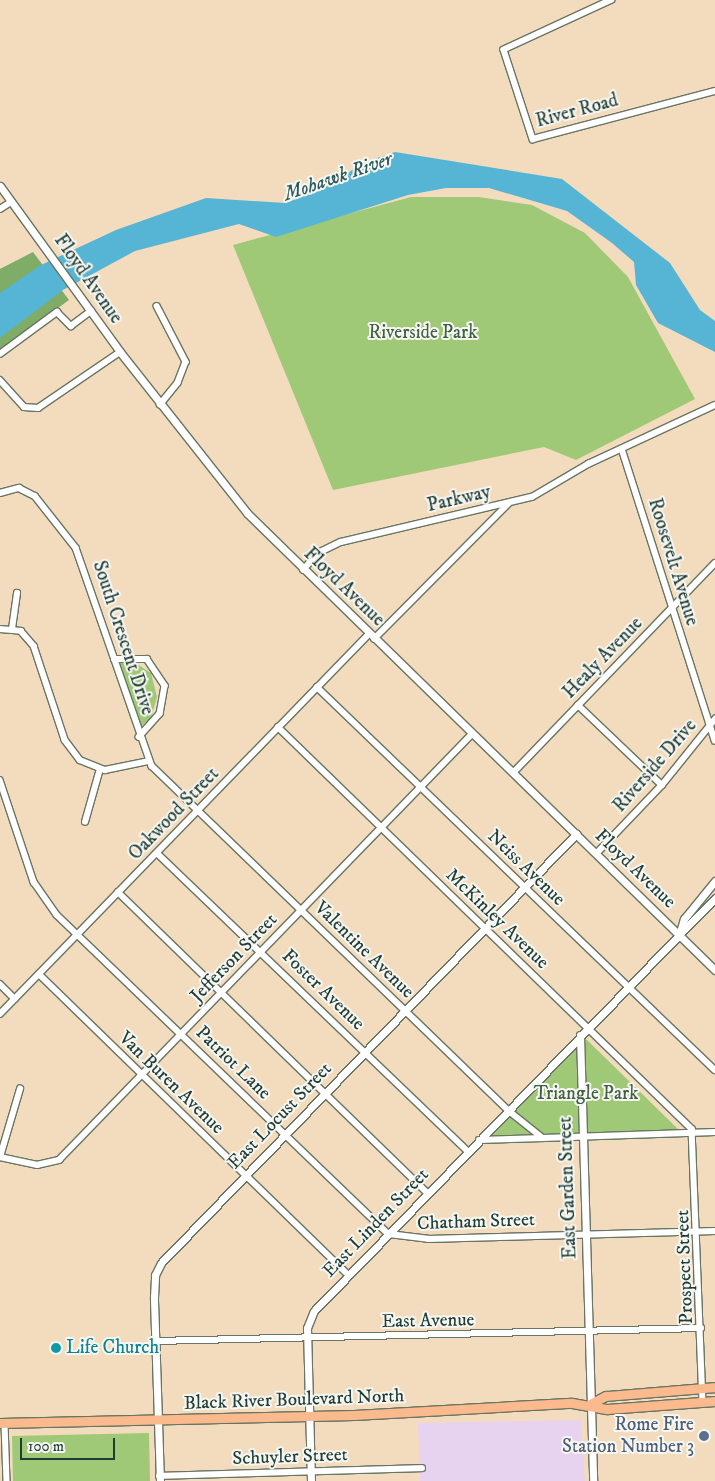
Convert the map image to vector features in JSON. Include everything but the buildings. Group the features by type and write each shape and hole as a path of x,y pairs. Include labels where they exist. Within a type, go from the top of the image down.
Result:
{"main road":[{"name":"Black River Boulevard North","path":"590,1404 606,1396 715,1386"},
{"name":"Black River Boulevard North","path":"3,1424 590,1404 607,1409 715,1401"}],"street":[{"name":"River Road","path":"612,0 512,44 504,55 534,140 715,91"},
{"name":"Floyd Avenue","path":"0,186 120,352 246,513 371,637 715,970"},
{"path":"0,209 12,202"},
{"path":"157,306 186,362 178,383 160,404"},
{"path":"0,354 57,312 71,326 91,311"},
{"path":"0,380 24,407 38,408 120,352"},
{"name":"Parkway","path":"303,570 318,553 341,542 508,503 548,490 622,448 715,405"},
{"name":"Roosevelt Avenue","path":"622,448 715,742"},
{"name":"South Crescent Drive","path":"0,493 14,488 35,496 76,548 114,659 138,737 149,761"},
{"name":"Oakwood Street","path":"0,1014 317,687 508,503"},
{"name":"Healy Avenue","path":"513,773 715,563"},
{"path":"12,629 17,593"},
{"path":"0,630 12,629 21,631 34,646 70,750 100,769 149,761"},
{"path":"114,659 147,659 165,686 160,714 138,737"},
{"name":"Neiss Avenue","path":"317,687 715,1070"},
{"path":"578,705 662,785"},
{"name":"Riverside Drive","path":"596,854 662,785 715,719"},
{"name":"McKinley Avenue","path":"278,728 694,1132"},
{"name":"Jefferson Street","path":"0,1157 37,1165 59,1160 472,734"},
{"name":"Valentine Avenue","path":"149,761 509,1111 543,1138"},
{"path":"85,822 100,769"},
{"name":"Patriot Lane","path":"0,780 34,882 57,915 78,933 389,1234"},
{"name":"East Locust Street","path":"160,1479 155,1342 157,1270 325,1092 576,834"},
{"name":"Foster Avenue","path":"157,852 468,1151"},
{"path":"679,935 684,919 715,881"},
{"path":"118,892 428,1193"},
{"path":"580,1035 715,898"},
{"name":"Van Buren Avenue","path":"39,974 349,1275"},
{"path":"0,984 15,999"},
{"name":"East Linden Street","path":"311,1481 307,1337 314,1311 509,1111 580,1035"},
{"name":"East Garden Street","path":"580,1035 593,1481"},
{"path":"0,1157 20,1089"},
{"name":"Prospect Street","path":"694,1132 702,1328 702,1401"},
{"path":"479,1140 715,1132"},
{"name":"Chatham Street","path":"389,1234 428,1239 585,1233 715,1231"},
{"name":"East Avenue","path":"155,1342 702,1328"},
{"path":"0,1481 7,1481 3,1424"},
{"name":"Schuyler Street","path":"160,1479 311,1471 422,1468"}],"shaded area":[{"path":"581,1420 585,1481 420,1481 418,1423"}],"green space":[{"name":"Riverside Park","path":"411,197 479,197 532,205 585,233 628,277 695,399 576,460 544,447 333,490 233,245"},
{"path":"33,252 69,300 0,350 0,269"},
{"path":"134,662 151,673 157,697 151,718 136,730 115,663"},
{"name":"Triangle Park","path":"585,1038 679,1130 489,1139"},
{"path":"149,1433 150,1481 13,1481 12,1436"}],"water":[{"path":"395,152 562,179 670,263 700,310 715,321 715,352 658,323 636,285 634,262 612,243 567,211 489,188 446,188 408,195 276,237 239,224 135,251 63,290 0,338 0,293 41,265 116,230 206,198 285,203 319,191 365,162"}],"place":[{"name":"Life Church","path":"56,1348"},
{"name":"Rome Fire Station Number 3","path":"704,1436"}],"water label":[{"name":"Mohawk River","path":"338,177"}]}
